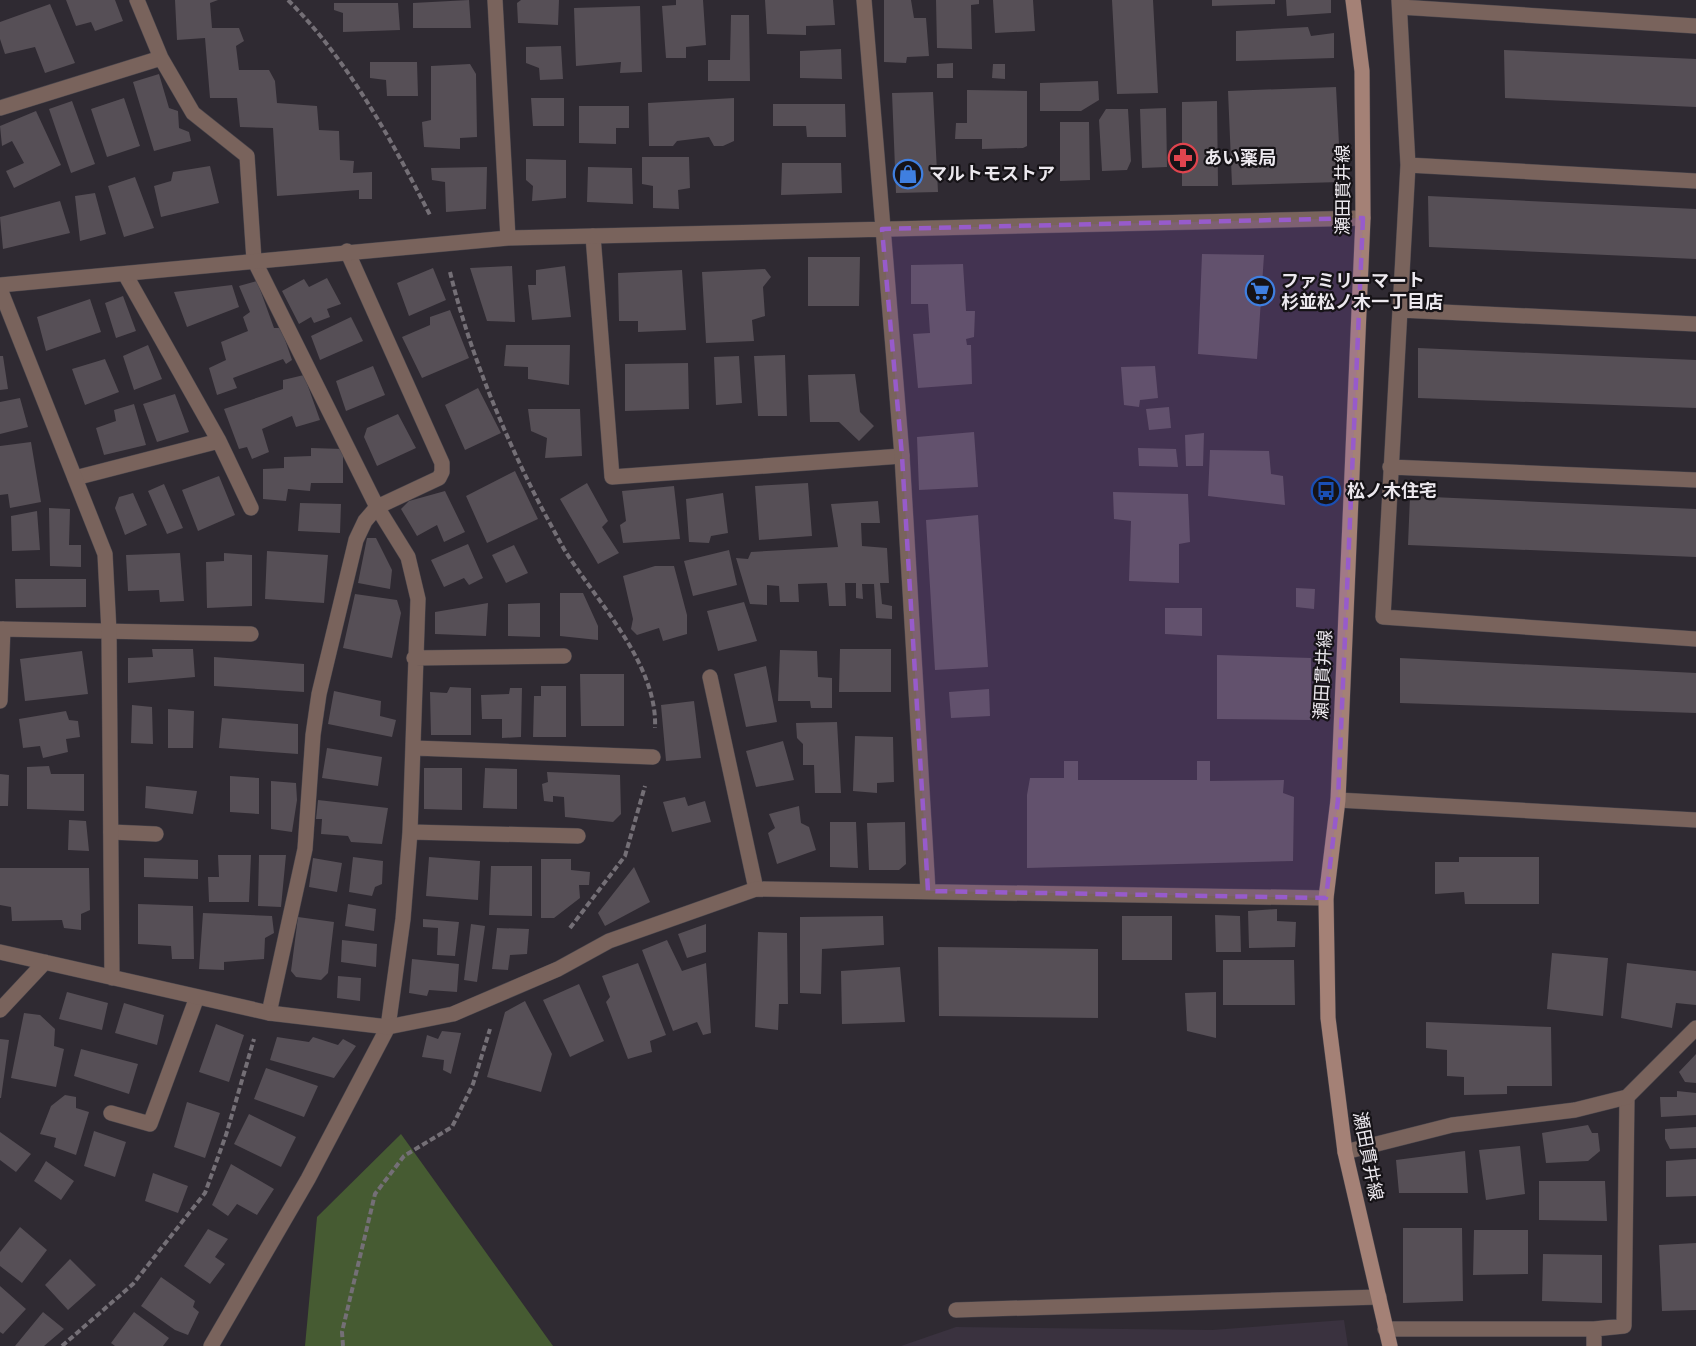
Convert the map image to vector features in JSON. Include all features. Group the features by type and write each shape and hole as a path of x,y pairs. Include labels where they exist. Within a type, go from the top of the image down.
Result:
{"main road":[{"name":"瀬田貫井線","path":"1353,0 1362,71 1363,218 1338,800 1326,898 1328,1018 1345,1152 1390,1346"}],"street":[{"path":"137,0 162,58 193,113 247,156 254,260 377,507 408,557 418,599 414,658 414,748 404,920 388,1027 308,1179 211,1346"},
{"path":"495,0 508,238"},
{"path":"864,0 902,456 928,891"},
{"path":"1696,26 1400,4 1408,165 1383,617 1696,639"},
{"path":"0,108 162,58"},
{"path":"1408,165 1696,181"},
{"path":"112,978 109,632 105,554 0,287 347,250 508,238 1363,218"},
{"path":"593,236 612,477 902,456"},
{"path":"269,1013 305,849 313,735 319,694 356,540 364,521 377,507 439,478 442,472 442,463 347,250"},
{"path":"125,274 219,441 251,508"},
{"path":"1400,310 1696,324"},
{"path":"75,478 219,441"},
{"path":"1390,467 1696,480"},
{"path":"0,701 2,629 251,634"},
{"path":"414,658 564,656"},
{"path":"710,677 756,889"},
{"path":"414,748 653,757"},
{"path":"1338,800 1696,820"},
{"path":"111,832 156,834"},
{"path":"410,832 578,836"},
{"path":"0,952 269,1013 326,1022 388,1027 453,1014 558,969 609,941 756,889 1326,898"},
{"path":"0,1010 45,962"},
{"path":"111,1113 150,1124 197,996"},
{"path":"1345,1152 1452,1125 1575,1110 1627,1097 1696,1028"},
{"path":"1385,1329 1594,1329 1624,1326 1627,1097"},
{"path":"956,1310 1379,1297"},
{"path":"1594,1329 1594,1346"}],"path":[{"path":"288,0 313,25 367,103 410,176 444,242 460,312 474,355 531,488 565,550 603,602 637,659 656,711 653,757 626,856 568,931"},
{"path":"343,1346 342,1332 375,1194 404,1156 452,1127 473,1084 500,994"},
{"path":"62,1346 133,1284 205,1193 226,1135 257,1029 269,1013"}],"highlighted area":[{"path":"1363,218 1338,800 1326,898 928,891 902,456 882,229"}],"shaded area":[{"path":"1344,1320 1348,1346 901,1346 956,1327 1212,1330"}],"green space":[{"path":"401,1134 553,1346 305,1346 317,1217"}],"building":[{"path":"66,0 115,0 123,21 95,31 91,22 76,26"},
{"path":"175,0 218,0 210,3 212,28 239,28 244,41 236,46 239,70 269,70 275,81 277,103 317,106 319,130 339,131 340,160 354,161 353,173 372,172 372,199 359,199 359,190 277,196 273,128 240,127 237,98 210,98 205,38 177,40"},
{"path":"469,0 471,28 413,28 413,3"},
{"path":"521,0 559,0 558,25 518,23 517,3"},
{"path":"676,0 703,0 706,45 686,47 686,58 666,58 662,6 676,5"},
{"path":"765,0 833,0 835,25 806,26 806,35 767,34"},
{"path":"884,0 911,0 914,18 926,18 929,56 907,57 906,63 884,62"},
{"path":"936,0 979,0 979,4 971,5 972,49 937,48"},
{"path":"993,0 1033,0 1035,31 995,33"},
{"path":"1112,0 1153,0 1158,93 1117,94"},
{"path":"1212,0 1275,0 1275,4 1212,6"},
{"path":"1286,0 1331,0 1331,13 1287,16"},
{"path":"334,3 398,3 400,30 343,32 343,13 334,10"},
{"path":"50,4 75,63 45,73 35,47 5,54 0,39 0,22"},
{"path":"640,6 642,72 620,73 621,62 576,66 574,8"},
{"path":"731,15 749,15 750,81 708,81 708,60 730,60"},
{"path":"1308,27 1311,36 1334,33 1334,58 1236,61 1236,31"},
{"path":"561,46 563,79 540,80 539,68 526,63 526,47"},
{"path":"841,49 842,79 800,78 800,51"},
{"path":"1504,50 1696,59 1696,107 1505,98"},
{"path":"370,62 417,62 418,96 387,96 386,80 370,78"},
{"path":"953,63 953,78 937,78 937,64"},
{"path":"470,64 476,74 477,137 460,138 460,149 424,147 422,122 431,120 431,66"},
{"path":"993,64 1005,64 1005,79 992,78"},
{"path":"159,74 169,108 178,111 179,128 189,132 191,141 154,151 133,82"},
{"path":"1098,81 1099,100 1081,111 1040,111 1040,83"},
{"path":"1336,87 1341,182 1232,185 1228,91"},
{"path":"967,90 1027,91 1027,146 982,149 982,139 955,139 956,123 967,123"},
{"path":"933,92 938,192 896,193 892,93"},
{"path":"124,98 140,146 107,157 91,109"},
{"path":"531,98 564,98 564,126 533,126"},
{"path":"734,98 734,141 723,146 714,146 709,137 677,141 673,146 649,146 648,103"},
{"path":"72,101 95,164 71,173 49,109"},
{"path":"1217,101 1218,186 1182,186 1182,102"},
{"path":"773,104 845,104 846,137 807,137 806,126 773,126"},
{"path":"579,106 629,106 629,128 616,128 616,144 579,143"},
{"path":"1166,108 1167,167 1142,168 1140,109"},
{"path":"1106,109 1128,109 1131,161 1127,170 1102,171 1099,120"},
{"path":"36,111 61,165 14,188 6,171 24,163 12,141 2,146 0,126"},
{"path":"1060,122 1089,122 1090,180 1060,181"},
{"path":"642,157 689,157 690,188 678,190 679,209 653,208 653,186 642,184"},
{"path":"526,159 566,160 566,198 532,201 533,186 526,180"},
{"path":"782,163 841,163 842,193 781,195"},
{"path":"210,166 219,203 161,217 154,186 171,181 173,172"},
{"path":"487,167 486,209 446,212 445,182 432,180 431,168"},
{"path":"588,167 632,168 633,204 587,202"},
{"path":"135,177 154,228 124,237 108,186"},
{"path":"95,193 106,234 80,241 75,196"},
{"path":"1428,196 1696,209 1696,259 1429,247"},
{"path":"60,201 70,233 3,249 0,217"},
{"path":"1202,254 1264,255 1257,359 1198,354"},
{"path":"808,257 860,257 859,306 808,306"},
{"path":"963,264 966,311 975,311 974,337 966,339 967,345 971,345 972,384 918,388 913,334 930,333 928,304 911,304 911,265"},
{"path":"512,266 515,322 487,321 470,268"},
{"path":"565,266 571,317 532,320 528,285 536,285 536,270"},
{"path":"433,268 446,300 409,316 397,283"},
{"path":"765,269 771,277 763,287 765,316 752,320 754,341 706,343 702,272"},
{"path":"682,270 686,330 638,332 638,321 619,321 618,273"},
{"path":"327,278 341,304 327,309 330,317 314,323 311,317 299,324 282,291 304,279 309,287"},
{"path":"257,281 274,328 281,328 292,360 286,364 283,359 233,378 237,388 217,395 209,368 226,360 221,342 248,331 243,317 250,312 239,286"},
{"path":"232,285 239,307 187,327 174,292"},
{"path":"123,296 136,331 116,338 105,303"},
{"path":"90,299 101,332 46,351 37,317"},
{"path":"450,310 469,358 422,378 402,337 430,325 430,317"},
{"path":"351,317 363,341 320,360 311,336"},
{"path":"148,345 162,379 134,390 123,356"},
{"path":"506,345 570,345 569,385 528,379 528,367 504,366"},
{"path":"1418,348 1696,360 1696,408 1418,398"},
{"path":"785,355 787,416 758,416 754,356"},
{"path":"0,356 3,356 8,389 0,390"},
{"path":"739,356 742,403 716,405 714,357"},
{"path":"105,359 119,392 85,405 72,369"},
{"path":"688,363 689,409 625,411 625,364"},
{"path":"373,366 385,395 346,411 336,381"},
{"path":"1155,366 1158,398 1140,400 1139,407 1124,405 1121,367"},
{"path":"855,374 860,412 874,426 859,441 839,422 810,422 808,375"},
{"path":"304,375 320,420 296,427 292,416 262,429 269,452 252,459 247,447 239,449 224,409 283,389 283,380"},
{"path":"478,388 501,433 465,450 445,405"},
{"path":"175,394 189,432 157,442 143,404"},
{"path":"20,398 28,427 0,434 0,402"},
{"path":"134,404 146,445 104,455 96,428 116,421 114,410"},
{"path":"1169,407 1171,428 1149,430 1146,409"},
{"path":"528,409 580,409 582,456 545,458 547,438 531,431"},
{"path":"398,414 416,448 377,466 364,437 367,428"},
{"path":"974,432 978,487 919,490 917,437"},
{"path":"1204,433 1203,466 1186,466 1185,435"},
{"path":"31,442 41,502 10,508 8,494 0,495 0,446"},
{"path":"311,448 343,449 343,483 311,483 310,491 288,489 286,501 263,499 263,469 284,468 284,457 311,456"},
{"path":"1138,448 1176,449 1178,467 1139,466"},
{"path":"1210,450 1269,451 1271,474 1283,476 1285,505 1208,496"},
{"path":"515,471 538,519 487,543 466,496"},
{"path":"219,476 235,515 198,531 182,490"},
{"path":"587,483 608,521 602,527 619,553 598,564 560,499"},
{"path":"808,483 812,536 759,540 755,486"},
{"path":"164,484 183,528 167,534 148,491"},
{"path":"674,486 680,539 623,543 620,525 626,521 622,491"},
{"path":"445,491 465,532 444,542 437,525 417,536 401,509 409,501"},
{"path":"1113,492 1188,494 1190,542 1179,544 1179,583 1129,581 1131,521 1114,519"},
{"path":"133,493 147,525 125,535 115,508 119,497"},
{"path":"723,493 728,533 711,536 709,543 689,542 686,499"},
{"path":"1410,496 1696,509 1696,557 1408,545"},
{"path":"878,501 880,523 861,523 862,546 887,548 889,583 880,583 882,604 892,606 892,619 876,618 874,584 862,584 863,599 856,598 856,583 845,583 846,606 829,606 827,583 798,584 799,602 780,602 779,586 767,585 767,605 750,604 736,558 748,559 751,552 838,547 831,504"},
{"path":"300,503 341,504 340,533 298,531"},
{"path":"49,508 70,509 69,545 81,545 81,567 50,566"},
{"path":"37,511 40,550 12,551 11,516"},
{"path":"978,515 988,667 935,670 926,520"},
{"path":"367,538 376,538 392,570 390,589 358,583"},
{"path":"468,544 483,578 469,585 464,578 444,587 431,560"},
{"path":"514,545 528,573 506,583 492,555"},
{"path":"729,550 737,585 693,596 684,561"},
{"path":"267,551 328,555 324,603 265,599"},
{"path":"180,553 184,601 160,602 159,590 128,591 126,555"},
{"path":"224,553 252,555 252,606 207,608 206,562 224,561"},
{"path":"655,566 674,566 687,615 687,634 663,641 659,628 637,635 631,629 633,619 623,576"},
{"path":"15,579 86,579 86,607 16,608"},
{"path":"1296,588 1315,589 1314,609 1296,607"},
{"path":"560,593 583,593 598,626 598,640 560,636"},
{"path":"355,594 397,600 401,613 392,658 343,648"},
{"path":"744,602 757,641 718,651 707,611"},
{"path":"488,603 486,636 435,634 435,612"},
{"path":"540,603 540,637 508,636 508,604"},
{"path":"1165,608 1202,608 1202,636 1165,634"},
{"path":"152,649 193,649 195,677 128,683 128,658 153,657"},
{"path":"840,649 891,649 891,692 839,692"},
{"path":"780,650 817,651 818,677 832,678 832,708 811,708 810,701 778,701"},
{"path":"82,651 88,694 25,701 20,659"},
{"path":"1217,655 1311,658 1311,720 1217,719"},
{"path":"214,657 304,664 304,692 214,686"},
{"path":"1400,658 1696,673 1696,713 1400,703"},
{"path":"766,666 777,722 746,727 734,674"},
{"path":"580,674 624,674 624,726 581,726"},
{"path":"541,686 566,686 566,737 533,737 534,696 541,696"},
{"path":"450,687 471,688 471,735 431,735 430,692 447,693"},
{"path":"510,688 522,688 521,737 502,738 502,719 482,719 481,695 509,694"},
{"path":"989,689 990,716 951,718 949,692"},
{"path":"334,691 381,701 380,716 396,720 392,737 328,724"},
{"path":"694,701 701,758 666,761 661,705"},
{"path":"132,705 152,707 153,744 131,743"},
{"path":"168,709 194,711 193,748 168,748"},
{"path":"66,711 69,720 78,721 80,737 66,739 68,752 43,758 40,746 23,748 19,719"},
{"path":"222,718 298,724 298,754 219,748"},
{"path":"837,722 841,793 815,793 814,765 803,765 803,744 797,738 796,723"},
{"path":"855,736 893,737 894,782 877,783 877,793 853,791"},
{"path":"783,741 794,780 756,787 746,751"},
{"path":"327,748 382,757 378,786 322,778"},
{"path":"1064,761 1078,761 1078,780 1197,780 1197,761 1210,761 1210,781 1284,780 1283,793 1294,797 1293,861 1027,868 1027,795 1030,778 1064,778"},
{"path":"49,766 51,774 84,774 84,811 27,809 27,767"},
{"path":"424,768 462,768 462,810 424,809"},
{"path":"485,768 517,769 517,809 483,808"},
{"path":"547,772 620,775 621,814 613,822 565,817 564,797 553,796 553,802 544,801 542,784 548,782"},
{"path":"0,774 9,775 8,806 0,806"},
{"path":"230,776 259,778 259,814 230,812"},
{"path":"271,781 296,783 297,800 292,832 271,829"},
{"path":"146,786 197,791 193,814 145,808"},
{"path":"685,797 688,806 705,801 711,822 672,832 663,802"},
{"path":"318,800 388,808 382,844 351,842 348,836 321,834 322,819 316,819"},
{"path":"799,806 801,823 809,827 816,850 777,864 768,833 775,828 769,814"},
{"path":"69,820 86,821 89,851 68,850"},
{"path":"830,822 856,822 858,868 830,867"},
{"path":"905,822 906,864 899,870 869,870 867,823"},
{"path":"218,855 251,855 249,902 209,902 208,877 219,877"},
{"path":"259,855 286,855 281,907 258,906"},
{"path":"353,857 383,861 382,884 375,887 372,896 349,892"},
{"path":"429,857 480,861 478,900 426,896"},
{"path":"1459,857 1539,857 1539,904 1465,904 1464,892 1435,894 1435,862 1459,862"},
{"path":"144,858 198,860 198,879 144,877"},
{"path":"313,858 342,863 337,892 309,887"},
{"path":"541,859 571,859 571,870 590,872 589,885 579,885 580,898 554,918 541,918"},
{"path":"491,866 532,866 532,916 489,915"},
{"path":"634,867 650,902 605,926 598,913"},
{"path":"0,868 89,868 90,910 81,914 81,930 64,928 62,920 12,921 11,907 0,905"},
{"path":"138,904 193,906 194,959 172,959 171,946 138,944"},
{"path":"348,904 376,909 374,931 345,926"},
{"path":"1277,909 1277,921 1296,922 1295,947 1249,948 1248,911"},
{"path":"203,913 272,916 274,933 265,938 264,959 224,962 224,970 199,969"},
{"path":"1215,915 1240,916 1241,952 1216,952"},
{"path":"883,916 884,945 822,949 821,994 800,993 800,917"},
{"path":"1122,916 1172,916 1172,960 1122,960"},
{"path":"298,917 334,922 328,973 321,980 296,977 291,971"},
{"path":"423,919 459,922 455,956 437,955 438,928 423,927"},
{"path":"471,924 485,926 477,982 464,980"},
{"path":"706,924 706,952 687,958 678,934"},
{"path":"497,928 529,929 527,954 510,955 508,970 492,969"},
{"path":"758,932 787,933 788,1004 779,1004 778,1030 755,1027"},
{"path":"342,940 377,944 376,967 341,962"},
{"path":"667,940 682,971 706,963 711,1033 703,1035 697,1022 673,1031 642,950"},
{"path":"938,947 1098,949 1098,1018 939,1016"},
{"path":"1552,953 1608,958 1603,1016 1547,1009"},
{"path":"412,959 459,964 457,992 429,990 427,996 409,993"},
{"path":"1223,960 1294,960 1295,1005 1223,1005"},
{"path":"638,963 666,1035 650,1041 652,1052 628,1059 606,1002 610,997 602,976"},
{"path":"1627,963 1696,971 1696,1005 1676,1003 1672,1028 1621,1018"},
{"path":"900,967 905,1022 842,1024 841,971"},
{"path":"338,976 361,978 360,1001 337,998"},
{"path":"579,984 604,1041 570,1057 543,1000"},
{"path":"67,992 108,1003 102,1030 59,1019"},
{"path":"1216,992 1216,1038 1187,1031 1185,993"},
{"path":"525,1001 552,1054 541,1092 487,1077 505,1012"},
{"path":"124,1003 164,1015 157,1045 115,1033"},
{"path":"24,1013 40,1015 55,1029 54,1046 64,1049 56,1087 11,1078"},
{"path":"1426,1022 1551,1027 1552,1086 1507,1086 1507,1094 1464,1095 1464,1077 1447,1076 1447,1050 1426,1048"},
{"path":"216,1024 244,1035 229,1082 199,1072"},
{"path":"442,1031 461,1033 451,1074 443,1070 444,1060 422,1057 427,1035 438,1039"},
{"path":"277,1037 309,1042 313,1037 338,1045 343,1039 356,1046 334,1078 270,1060"},
{"path":"0,1039 9,1040 1,1098 0,1098"},
{"path":"81,1049 138,1064 129,1094 74,1076"},
{"path":"1696,1054 1696,1083 1685,1082 1679,1072"},
{"path":"266,1068 318,1086 304,1117 254,1099"},
{"path":"1677,1091 1696,1093 1696,1115 1661,1117 1660,1097 1677,1097"},
{"path":"65,1095 76,1097 76,1108 89,1112 76,1155 54,1147 56,1138 40,1134 51,1106"},
{"path":"187,1102 220,1113 205,1158 174,1147"},
{"path":"249,1114 296,1137 281,1167 234,1144"},
{"path":"1588,1125 1592,1133 1598,1133 1600,1151 1588,1161 1546,1163 1542,1133"},
{"path":"1696,1127 1696,1148 1670,1149 1665,1139 1665,1129"},
{"path":"94,1131 126,1142 115,1177 84,1166"},
{"path":"0,1132 31,1154 16,1172 0,1160"},
{"path":"1520,1146 1525,1194 1486,1200 1479,1150"},
{"path":"1465,1151 1468,1193 1399,1193 1396,1160"},
{"path":"1696,1159 1696,1196 1666,1197 1666,1161"},
{"path":"46,1161 74,1181 61,1200 34,1181"},
{"path":"231,1164 274,1189 257,1215 237,1204 228,1216 212,1205"},
{"path":"153,1173 188,1186 178,1213 145,1201"},
{"path":"1539,1181 1605,1181 1607,1221 1539,1220"},
{"path":"20,1227 47,1250 22,1283 0,1266 0,1252"},
{"path":"1403,1228 1462,1228 1463,1301 1403,1303"},
{"path":"208,1229 228,1239 215,1257 225,1264 210,1284 184,1266"},
{"path":"1474,1230 1528,1230 1528,1274 1473,1275"},
{"path":"1696,1243 1696,1310 1662,1311 1659,1245"},
{"path":"1543,1254 1602,1255 1602,1303 1542,1301"},
{"path":"70,1259 96,1285 68,1310 45,1285"},
{"path":"161,1277 195,1301 193,1307 199,1312 188,1335 175,1330 141,1306"},
{"path":"0,1286 26,1309 3,1334 0,1332"},
{"path":"43,1312 64,1329 44,1346 15,1346"},
{"path":"134,1312 169,1338 163,1346 115,1346 111,1343"}],"place":[{"name":"あい薬局","path":"1183,158"},
{"name":"マルトモストア","path":"908,174"},
{"name":"ファミリーマート 杉並松ノ木一丁目店","path":"1260,291"},
{"name":"松ノ木住宅","path":"1326,491"}]}
